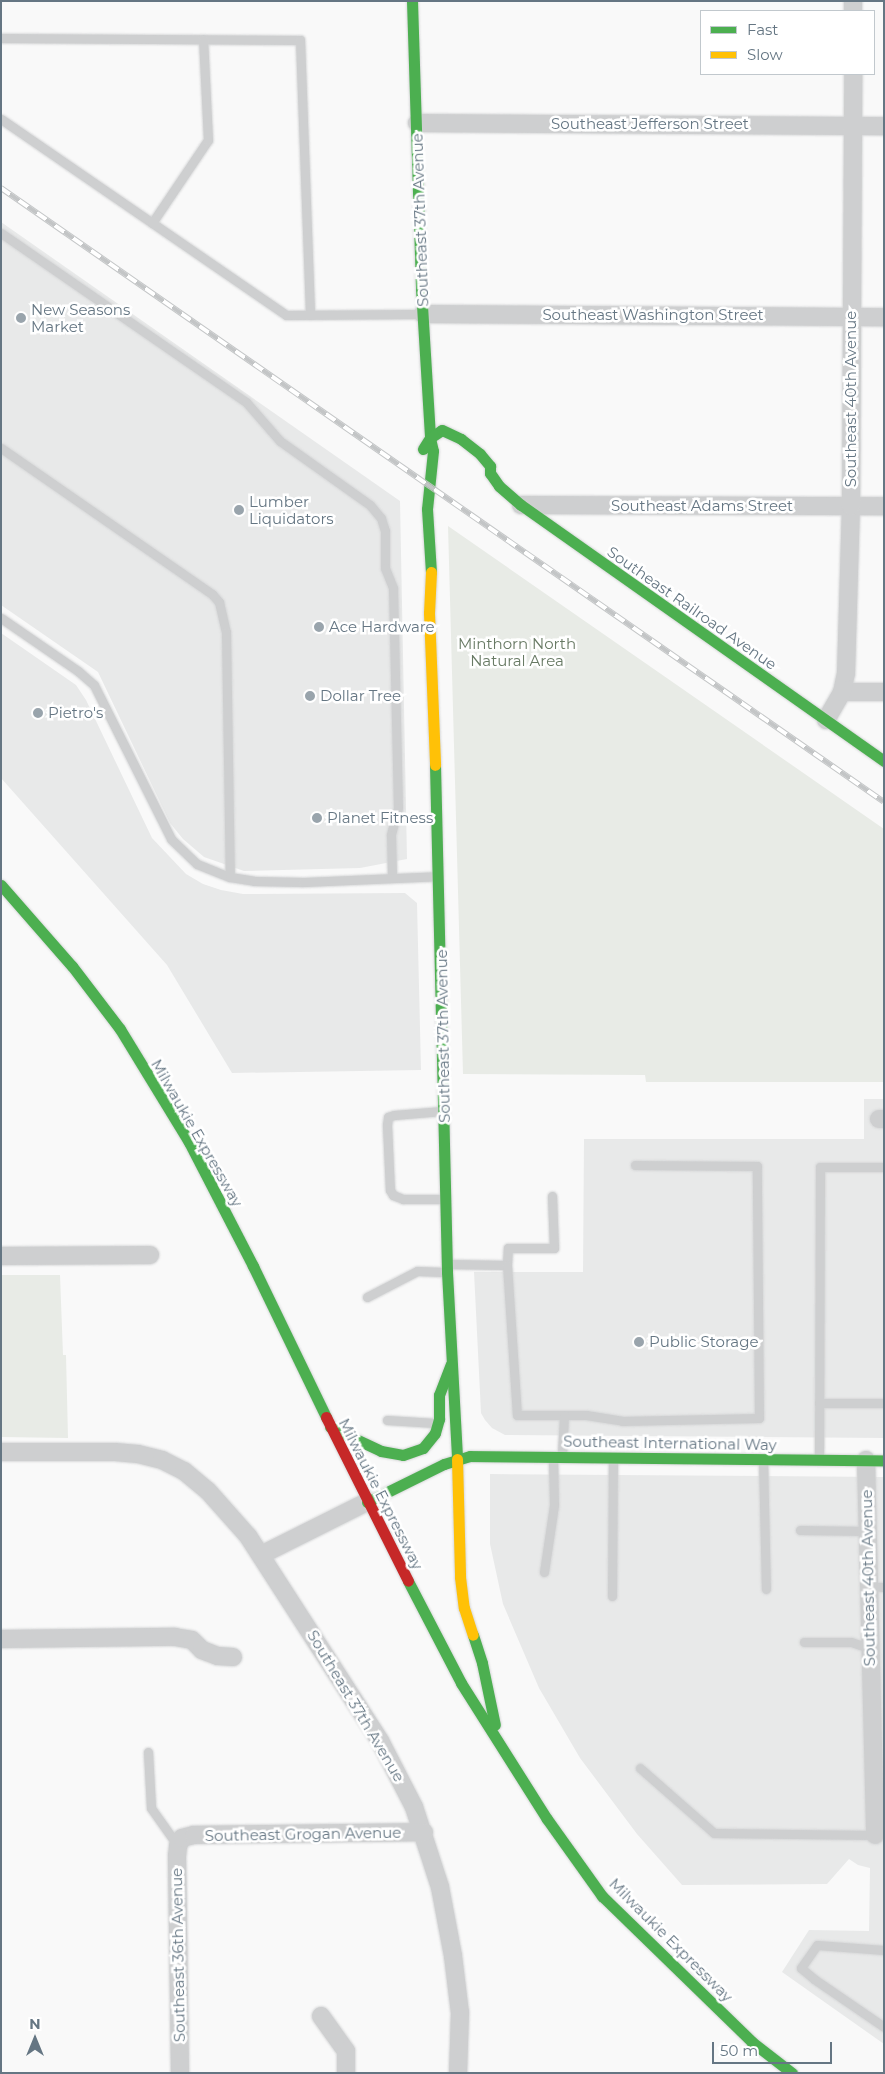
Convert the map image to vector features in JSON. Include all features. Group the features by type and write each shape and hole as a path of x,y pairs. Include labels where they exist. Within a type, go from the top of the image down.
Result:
{"main road":[{"name":"Southeast 37th Avenue","path":"412,1 423,314 430,438 424,446 419,513 421,582 428,613 439,876 447,1268 451,1364 455,1390 461,1585 464,1608 482,1663 500,1746"},
{"name":"Southeast Railroad Avenue","path":"430,438 442,430 461,439 476,450 490,466 490,473 498,486 521,505 884,761"},
{"path":"430,438 446,449"},
{"path":"476,468 482,472 490,473"},
{"name":"Milwaukie Expressway","path":"1,885 72,966 120,1029 188,1142 240,1240 367,1502 462,1683 547,1819 602,1896 745,2035 792,2073"},
{"path":"330,1427 381,1451 403,1455 424,1448 435,1433 438,1423 439,1395 451,1364"},
{"name":"Southeast International Way","path":"367,1502 457,1459 470,1456 884,1460"}],"street":[{"name":"Southeast 40th Avenue","path":"826,720 842,692 846,673 850,506 853,75"},
{"name":"Southeast Jefferson Street","path":"417,123 884,126"},
{"name":"Southeast Washington Street","path":"423,314 884,317"},
{"name":"Southeast Adams Street","path":"521,505 884,506"},
{"path":"842,692 884,692"},
{"path":"1,1256 150,1255"},
{"name":"Southeast 37th Avenue","path":"1,1452 115,1452 146,1455 162,1460 184,1471 208,1491 248,1536 380,1741 404,1785 424,1832 440,1887 453,1956 460,2014 458,2073"},
{"name":"Southeast 40th Avenue","path":"866,1460 867,1531 876,1586 881,1836"},
{"path":"261,1555 367,1502"},
{"path":"1,1638 175,1637 192,1640 202,1650 218,1656 233,1657"},
{"name":"Southeast Grogan Avenue","path":"180,1842 194,1835 424,1832"},
{"name":"Southeast 36th Avenue","path":"180,1842 180,2073"},
{"path":"321,2016 346,2051 346,2073"}],"lane":[{"path":"1,38 300,40 310,315"},
{"path":"152,223 208,140 203,39"},
{"path":"1,119 286,315 423,314"},
{"path":"1,233 246,402 280,441 370,505 382,518 385,531 386,568 393,588 398,808 391,835 392,877"},
{"path":"1,448 212,594 219,602 224,615 226,632 230,877"},
{"path":"1,618 94,685 171,839 197,864 230,877 254,881 303,882 439,876"},
{"path":"444,1111 394,1115 388,1118 387,1125 390,1190 393,1195 403,1199 446,1198"},
{"path":"552,1196 554,1248 508,1248 507,1264 517,1414 586,1415 622,1421 759,1418 757,1166 635,1165"},
{"path":"819,1459 820,1167 884,1167"},
{"path":"367,1297 417,1271 507,1264"},
{"path":"819,1403 884,1403"},
{"path":"544,1572 554,1505 557,1457 564,1415"},
{"path":"387,1420 438,1423"},
{"path":"612,1596 613,1457"},
{"path":"763,1459 766,1589"},
{"path":"800,1530 867,1531"},
{"path":"804,1642 851,1642 877,1648"},
{"path":"148,1752 150,1808 180,1842"},
{"path":"640,1768 714,1833 881,1836"},
{"path":"884,1950 817,1945 801,1968 814,1980 884,2027"}],"shaded area":[{"path":"1,222 400,501 407,859 360,868 244,871 204,857 183,839 170,823 98,672 1,605"},
{"path":"1,633 76,685 86,700 152,838 186,874 203,884 243,894 405,893 417,903 421,1070 232,1073 167,965 1,778"},
{"name":"Public Storage","path":"864,1099 884,1099 884,1438 505,1435 492,1428 485,1420 481,1413 474,1272 583,1272 584,1139 864,1139"},
{"path":"490,1474 884,1477 884,2044 782,1972 809,1930 869,1931 870,1868 858,1865 849,1859 827,1884 682,1885 637,1834 580,1758 539,1688 503,1604 490,1544"}],"green space":[{"name":"Minthorn North Natural Area","path":"448,526 884,829 884,1082 646,1082 645,1075 463,1074"},
{"path":"1,1275 60,1275 63,1355 66,1355 68,1438 1,1437"}],"railway":[{"path":"1,188 884,802"}],"traffic: fast":[{"path":"412,1 421,289 430,438 433,451 427,509 431,572"},
{"path":"423,449 430,438 442,430 461,439 480,454 490,466 490,473 499,486 521,505 884,761"},
{"path":"435,765 447,1272 457,1459"},
{"path":"1,885 72,966 120,1029 189,1142 253,1266 326,1417"},
{"path":"330,1427 381,1451 403,1455 423,1448 435,1433 439,1419 439,1395 451,1364"},
{"path":"367,1502 444,1464 470,1456 884,1460"},
{"path":"408,1581 461,1683 547,1819 602,1896 752,2042 792,2073"},
{"path":"473,1635 482,1663 495,1725"}],"traffic: slow":[{"path":"431,572 429,613 435,765"},
{"path":"457,1459 460,1577 464,1608 473,1635"}],"traffic: jam":[{"path":"326,1417 408,1581"}],"place":[{"name":"New Seasons Market","path":"21,318"},
{"name":"Lumber Liquidators","path":"239,510"},
{"name":"Ace Hardware","path":"319,627"},
{"name":"Dollar Tree","path":"310,696"},
{"name":"Pietro's","path":"38,713"},
{"name":"Planet Fitness","path":"317,818"},
{"name":"Public Storage","path":"639,1342"}]}
